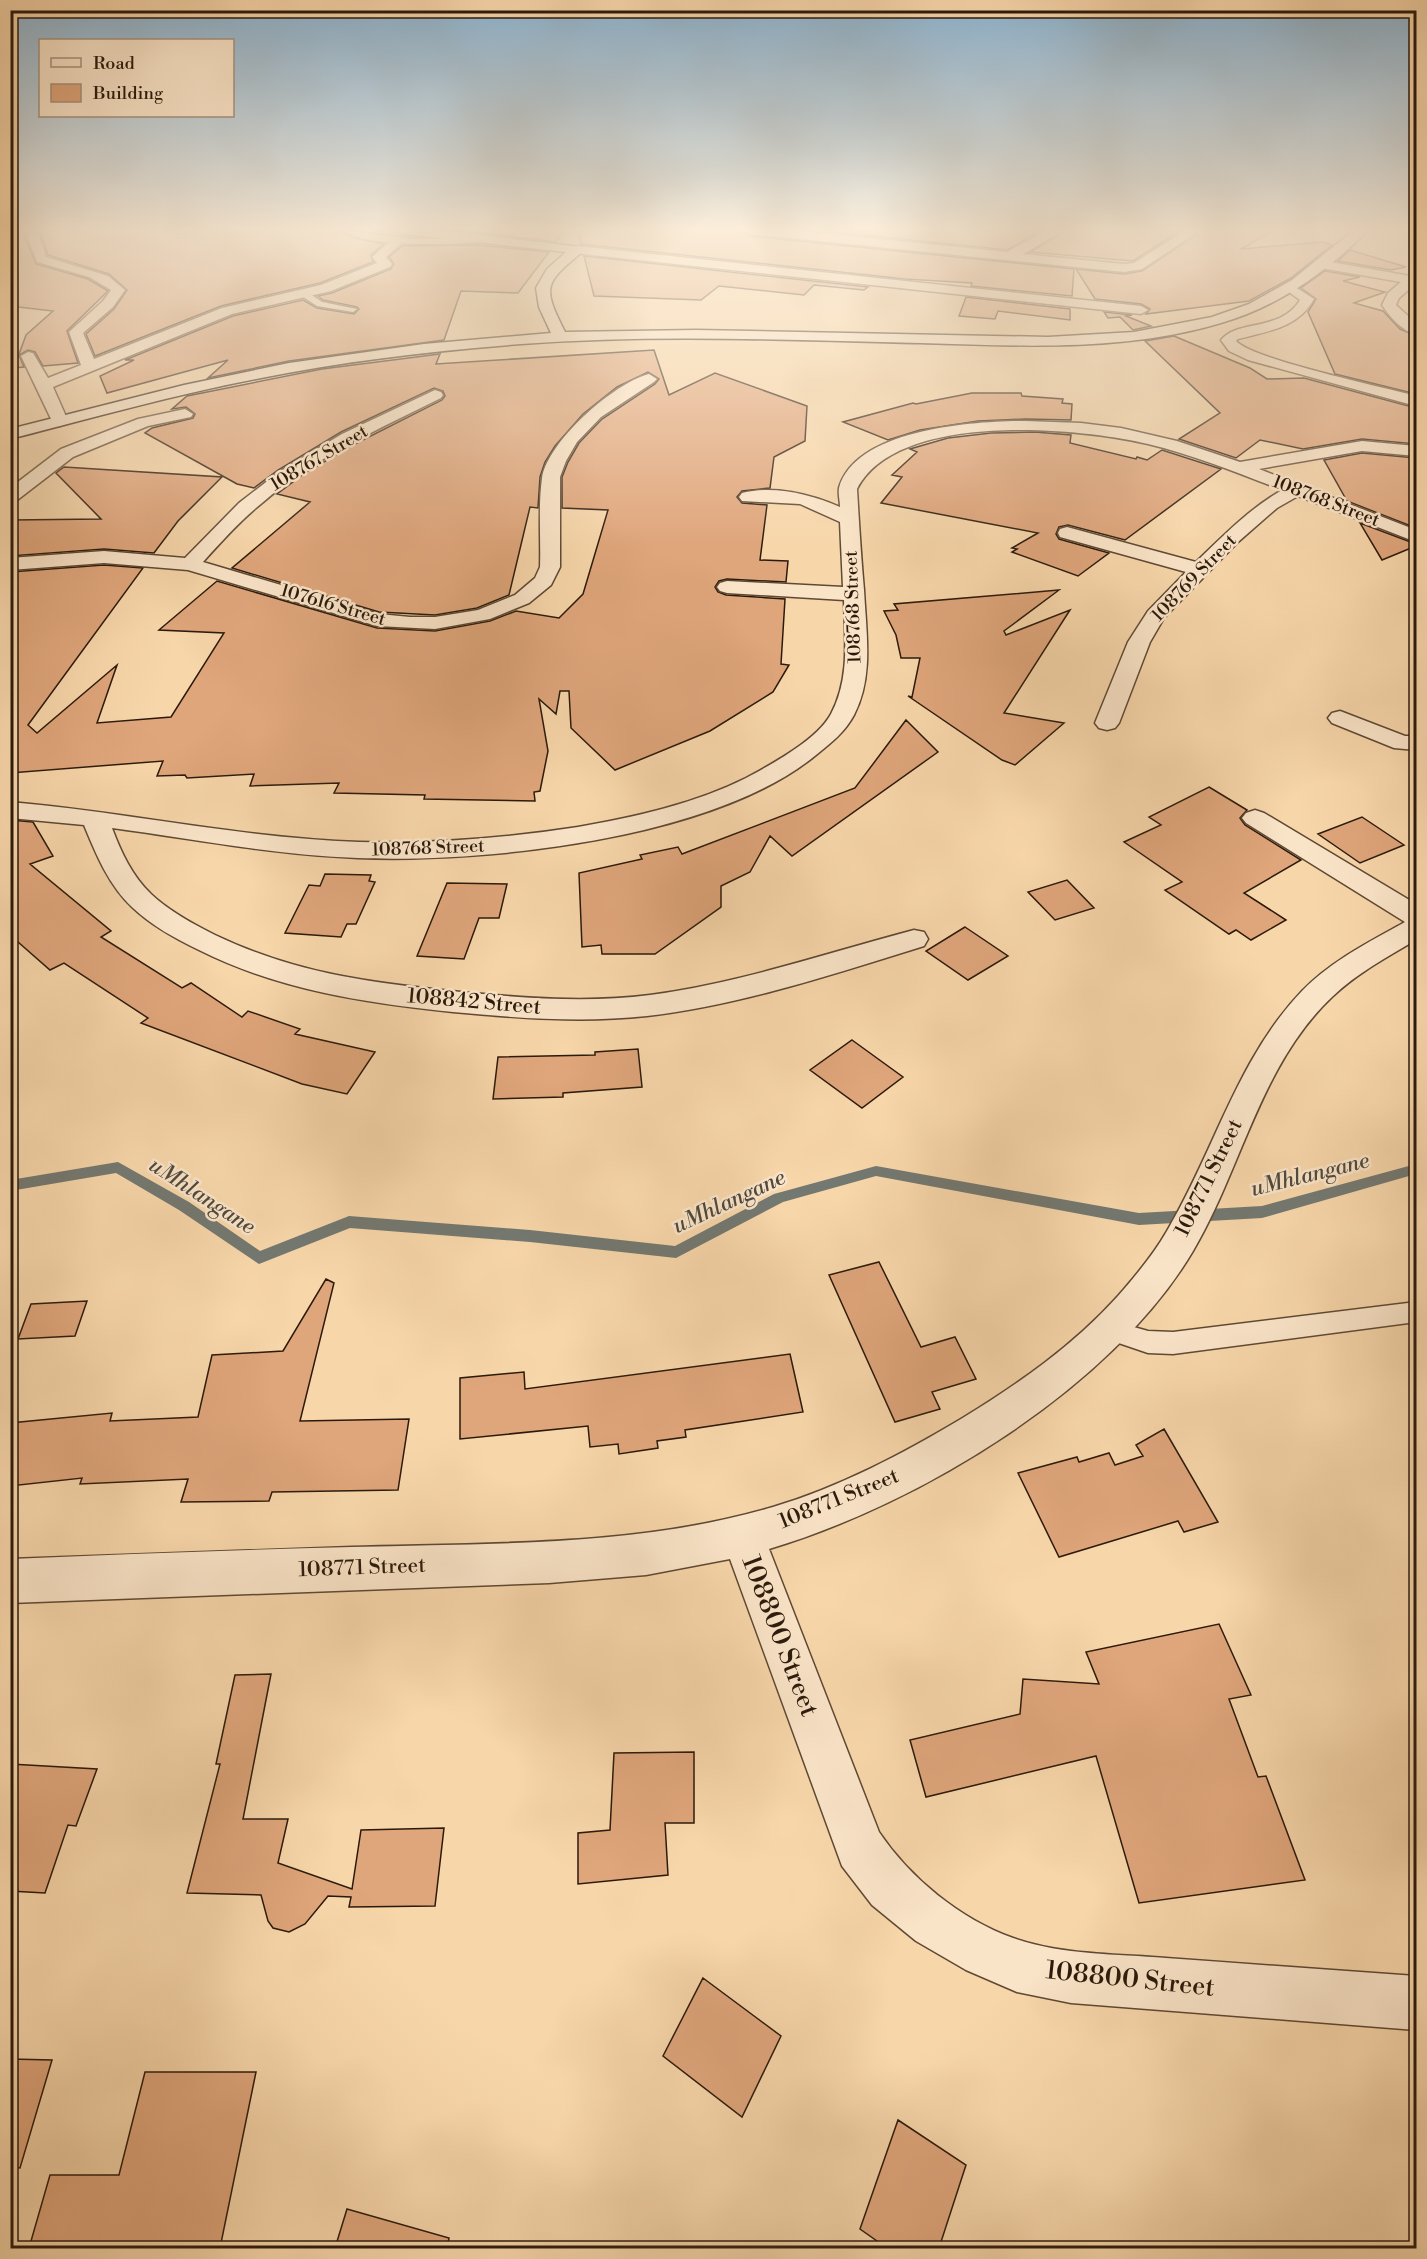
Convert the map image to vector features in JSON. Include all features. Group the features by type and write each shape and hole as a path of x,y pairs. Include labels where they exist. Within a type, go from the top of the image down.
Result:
{"street":[{"path":"77,335 90,368"},
{"path":"44,386 168,335"},
{"path":"10,434 186,390 289,368 429,349 561,337 622,335"},
{"path":"748,335 977,340 1119,335"},
{"path":"1235,335 1228,340 1231,345 1245,354 1416,401"},
{"path":"28,356 60,421"},
{"name":"107616 Street","path":"10,564 90,557 190,564 366,617 392,622 454,621 511,605 539,587 549,571 551,477 562,450 595,414 649,379"},
{"name":"108767 Street","path":"190,564 258,496 285,476 372,426 435,395"},
{"path":"10,497 67,453 144,422 185,414"},
{"name":"108768 Street","path":"10,810 358,850 420,851 538,841 640,823 717,800 771,776 794,762 831,732 843,714 855,680 857,654 848,489 855,475 864,466 892,447 954,429 1014,426 1102,430 1156,440 1238,467 1416,536"},
{"path":"1238,467 1362,446 1416,451"},
{"name":"108769 Street","path":"1107,723 1139,642 1155,615 1199,569 1271,504 1296,490"},
{"path":"748,497 784,496 814,501 849,519"},
{"path":"1067,533 1199,569"},
{"path":"727,587 854,594"},
{"path":"1340,718 1402,743 1416,743"},
{"path":"1255,818 1416,916"},
{"name":"108842 Street","path":"95,819 113,863 135,894 160,915 233,957 281,975 352,991 512,1007 620,1008 676,1002 795,975 914,939"},
{"name":"108771 Street","path":"10,1581 147,1574 566,1562 675,1549 743,1535 800,1517 894,1479 941,1453 1044,1385 1108,1330 1128,1309 1172,1254 1187,1229 1255,1081 1279,1039 1314,996 1348,969 1416,928"},
{"name":"108800 Street","path":"743,1535 860,1848 880,1876 909,1903 947,1930 1000,1959 1031,1969 1071,1977 1416,2003"}],"lane":[{"path":"1108,1330 1148,1342 1173,1343 1416,1312"}],"building":[{"path":"26,335 69,335 78,363 43,366 35,352 28,350 19,355 24,367 14,368"},
{"path":"87,335 147,335 95,356"},
{"path":"185,335 446,335 444,340 289,361 208,378 228,360 107,393 100,376 134,360 125,360"},
{"path":"1318,335 1416,336 1416,394 1335,374"},
{"path":"1174,336 1250,368 1267,379 1304,378 1416,408 1416,444 1362,439 1303,449 1260,440 1236,458 1179,439 1220,413 1145,341"},
{"path":"654,350 669,395 715,373 807,406 805,441 774,457 770,488 742,491 737,497 742,503 767,505 760,560 788,561 786,582 727,579 719,581 715,587 718,592 726,595 785,599 781,664 789,665 773,692 710,731 615,770 571,728 569,691 560,691 556,714 539,699 548,751 540,791 534,792 535,801 424,799 425,795 334,793 339,783 250,786 254,774 187,778 185,775 157,776 163,761 10,773 10,572 104,565 143,568 28,725 37,733 117,665 97,723 171,717 224,633 159,630 217,581 377,628 435,631 490,621 516,611 559,618 583,594 608,510 562,508 562,477 568,462 579,443 602,419 659,379 648,372 617,387 583,414 555,446 545,462 540,477 538,508 530,507 509,595 477,608 435,615 379,612 232,568 310,502 277,494 305,473 349,447 442,400 445,396 443,391 434,388 341,432 278,470 254,488 237,484 145,433 152,428 193,418 195,414 186,407 172,409 187,396 322,369 440,354 436,364"},
{"path":"972,393 1021,393 1022,396 1063,399 1062,403 1072,404 1071,420 978,421 920,430 888,440 843,422 913,403"},
{"path":"1035,432 1071,435 1070,443 1136,459 1137,457 1147,460 1162,450 1221,469 1125,540 1068,525 1059,527 1056,534 1059,539 1109,553 1078,576 1012,552 1017,549 1012,548 1038,533 881,503 902,477 892,475 917,452 910,449 948,438 991,433"},
{"path":"1362,453 1416,458 1416,528 1347,501 1324,460"},
{"path":"64,467 222,477 178,521 154,553 104,549 10,556 10,520 101,519 56,473"},
{"path":"1360,523 1416,544 1416,546 1382,560"},
{"path":"1059,590 1004,631 1006,635 1070,610 1004,713 1064,723 1015,765 1002,760 908,696 912,697 920,658 901,658 896,635 884,611 898,610 894,604"},
{"path":"906,720 938,752 792,856 770,836 750,872 721,886 721,907 655,954 602,954 601,945 582,947 579,873 642,859 640,855 678,847 682,854 855,788"},
{"path":"1209,787 1247,810 1240,818 1245,825 1301,860 1244,893 1286,920 1251,940 1236,930 1229,934 1165,890 1182,882 1124,842 1161,825 1149,817"},
{"path":"1362,817 1404,845 1360,863 1318,834"},
{"path":"10,820 33,822 53,856 30,864 111,931 101,937 182,988 191,983 242,1017 248,1011 300,1029 295,1034 375,1052 347,1094 302,1084 141,1023 148,1018 64,963 50,970 10,935"},
{"path":"325,874 371,875 369,881 375,882 356,924 347,924 341,937 285,933 309,885 320,886"},
{"path":"1067,880 1094,908 1055,920 1028,892"},
{"path":"447,883 507,884 499,918 479,918 464,959 417,956"},
{"path":"965,927 1008,956 968,980 926,951"},
{"path":"852,1040 903,1077 862,1108 810,1070"},
{"path":"638,1049 642,1087 563,1093 563,1097 493,1099 498,1057 595,1055 595,1052"},
{"path":"879,1262 921,1347 955,1337 976,1379 932,1392 940,1409 895,1422 829,1275"},
{"path":"326,1279 334,1283 300,1421 409,1419 398,1490 272,1492 269,1501 181,1502 188,1479 80,1484 82,1478 10,1486 10,1423 112,1413 110,1421 198,1417 212,1355 283,1351"},
{"path":"87,1301 75,1336 18,1339 31,1304"},
{"path":"790,1354 803,1412 685,1430 686,1437 657,1441 658,1448 619,1454 618,1444 590,1447 588,1426 460,1439 460,1378 524,1372 525,1389"},
{"path":"1164,1429 1218,1522 1184,1532 1178,1521 1059,1557 1018,1473 1077,1457 1079,1462 1109,1453 1115,1465 1143,1456 1136,1445"},
{"path":"1219,1624 1251,1695 1229,1699 1258,1777 1266,1776 1305,1880 1139,1903 1096,1756 926,1797 910,1740 1020,1714 1023,1679 1099,1684 1086,1652"},
{"path":"271,1674 243,1819 288,1819 278,1863 352,1889 361,1830 444,1828 435,1906 349,1907 351,1897 328,1896 305,1924 289,1932 273,1928 268,1921 261,1895 187,1893 220,1764 216,1764 235,1675"},
{"path":"694,1752 694,1823 665,1823 668,1875 578,1884 578,1833 610,1830 614,1753"},
{"path":"10,1764 97,1769 76,1826 68,1825 45,1893 10,1891"},
{"path":"703,1978 781,2036 742,2117 663,2056"},
{"path":"10,2059 52,2060 20,2168 10,2167"},
{"path":"145,2072 256,2072 220,2248 29,2248 50,2175 119,2175"},
{"path":"898,2120 966,2165 939,2248 887,2248 860,2229"},
{"path":"347,2209 449,2238 447,2248 335,2248"}],"waterway":[{"name":"uMhlangane","path":"10,1186 118,1167 184,1206 259,1258 349,1222 530,1236 676,1252 779,1198 876,1171 1139,1219 1262,1212 1416,1169"}]}
